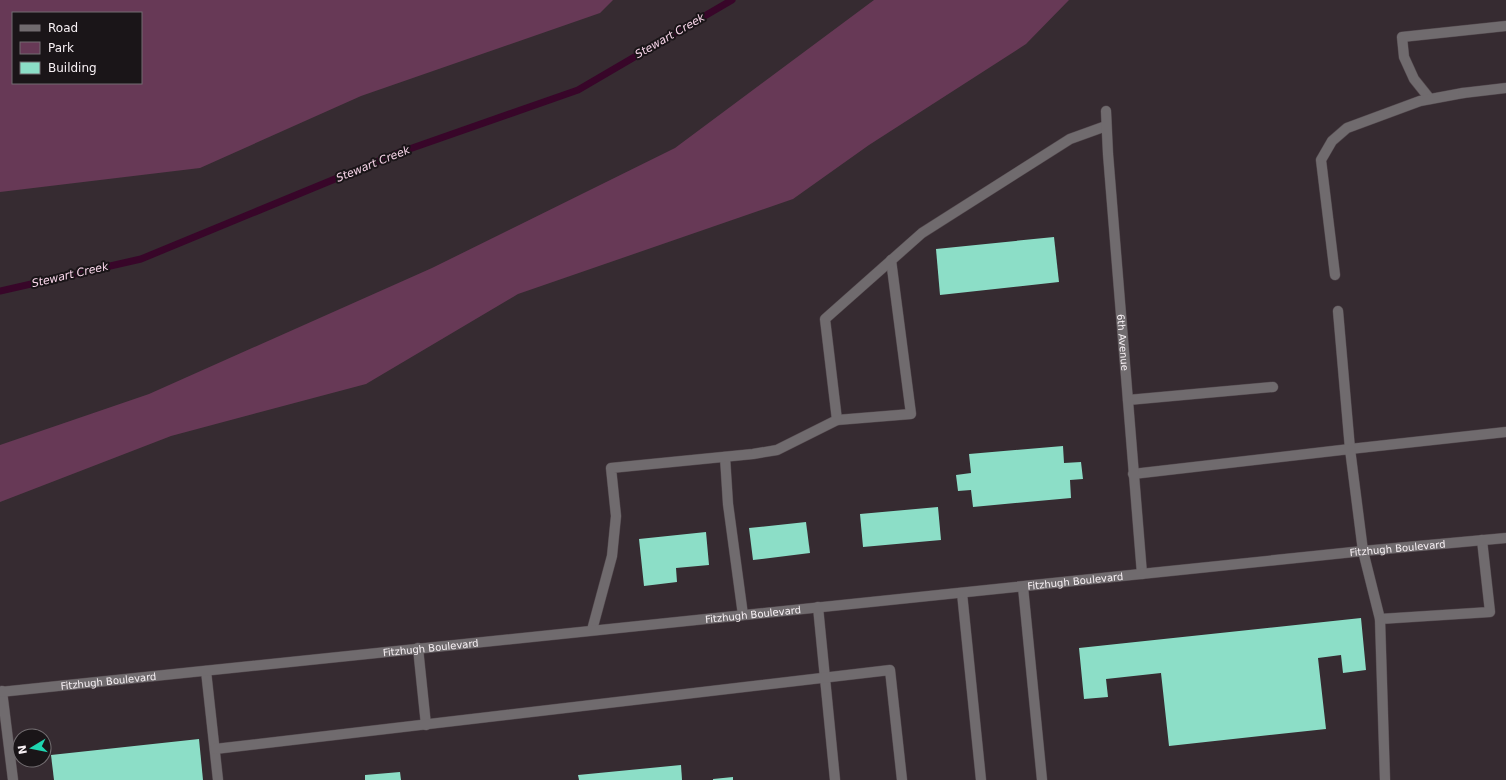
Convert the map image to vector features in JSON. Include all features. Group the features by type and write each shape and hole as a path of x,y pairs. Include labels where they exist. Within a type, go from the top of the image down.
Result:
{"street":[{"path":"1430,99 1414,79 1404,57 1402,37 1506,26"},
{"path":"1335,275 1322,160 1332,141 1347,128 1420,101 1462,93 1506,88"},
{"name":"6th Avenue","path":"1106,111 1133,474 1142,574"},
{"path":"837,420 825,319 922,233 1070,139 1106,126"},
{"path":"592,630 612,556 616,516 611,468 753,454 777,450 837,420 911,414 891,260"},
{"path":"1338,311 1350,449 1362,551 1380,619 1385,780"},
{"path":"1128,400 1273,386"},
{"path":"1133,474 1506,432"},
{"path":"725,457 728,504 743,615"},
{"name":"Fitzhugh Boulevard","path":"1,692 1362,551 1506,538"},
{"path":"1380,619 1490,612 1482,540"},
{"path":"1023,586 1042,780"},
{"path":"962,593 981,780"},
{"path":"818,607 835,780"},
{"path":"418,648 426,725"},
{"path":"215,749 890,670 902,780"},
{"path":"206,671 218,780"},
{"path":"1,692 13,780"}],"green space":[{"path":"0,0 613,0 600,13 361,96 200,168 0,192"},
{"path":"874,0 1069,0 1026,44 869,145 793,199 518,294 366,384 171,436 0,502 0,445 149,394 432,268 675,148"}],"building":[{"path":"1054,237 1059,282 940,295 936,249"},
{"path":"1063,446 1064,463 1081,462 1083,479 1070,480 1071,498 973,507 971,490 958,491 956,475 971,473 969,454"},
{"path":"938,507 941,540 863,547 860,514"},
{"path":"806,522 810,553 753,560 749,528"},
{"path":"706,532 709,565 676,568 677,582 644,586 639,539"},
{"path":"1361,618 1366,670 1343,673 1341,655 1318,658 1326,729 1169,746 1161,673 1106,679 1108,697 1084,699 1079,648"},
{"path":"199,739 203,780 54,780 52,755"},
{"path":"681,765 682,780 579,780 578,775"},
{"path":"400,772 401,780 365,780 365,775"},
{"path":"733,777 733,780 713,780 713,779"}],"waterway":[{"name":"Stewart Creek","path":"0,291 141,259 398,153 578,90 732,0"}]}
